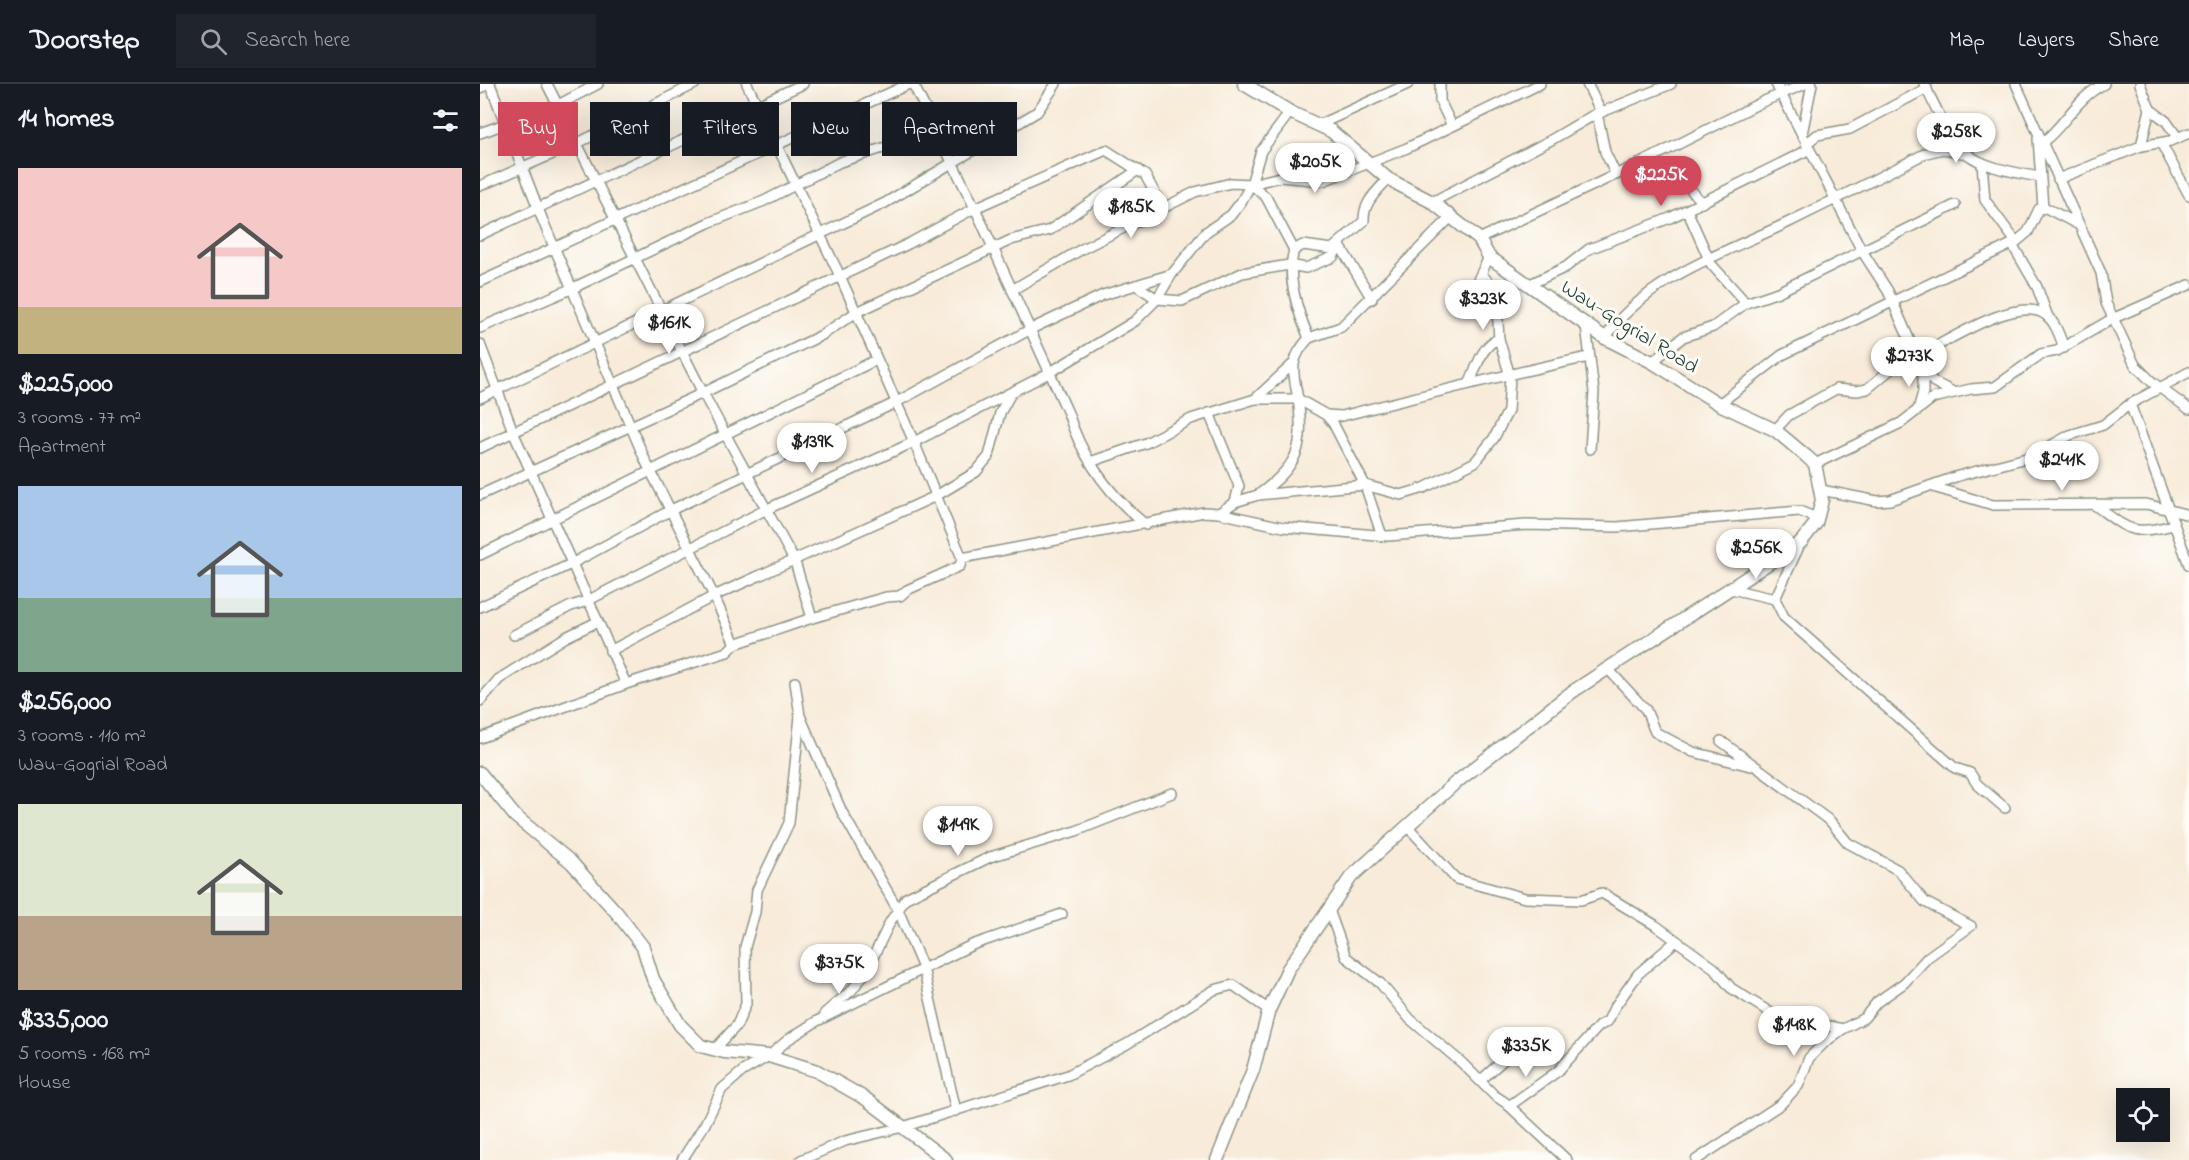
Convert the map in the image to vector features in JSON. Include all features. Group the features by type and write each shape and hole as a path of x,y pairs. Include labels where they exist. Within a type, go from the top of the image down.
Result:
{"main road":[{"name":"Wau-Gogrial Road","path":"1253,86 1290,112 1331,131 1388,179 1432,202 1452,216 1479,239 1489,257 1605,338 1652,362 1719,404 1775,430 1815,464"},
{"path":"1217,1160 1253,1070 1269,1010 1288,969 1324,913 1329,910 1351,877 1454,784 1572,692 1801,542 1812,529 1817,518 1821,490 1815,464"},
{"path":"480,773 515,816 571,862 591,882 643,947 653,979 680,1025 701,1046 769,1056 817,1071 866,1099 946,1160"}],"street":[{"path":"480,88 489,84 498,106"},
{"path":"547,84 556,102"},
{"path":"564,102 598,84"},
{"path":"695,84 578,143 594,181 636,258 703,393 748,473 765,510 795,561 812,618"},
{"path":"747,84 756,102"},
{"path":"766,102 803,84"},
{"path":"779,146 911,84 920,102"},
{"path":"480,398 820,237 885,203 1037,111 1056,84"},
{"path":"1318,125 1408,84"},
{"path":"1440,84 1440,101 1452,126"},
{"path":"1012,290 1082,249 1162,208 1211,187 1231,183 1251,184 1280,177 1323,181 1370,163 1540,84"},
{"path":"1587,84 1599,113 1605,152 1616,176"},
{"path":"1432,202 1599,113 1671,84"},
{"path":"1776,84 1862,251 1892,300 1923,371 1941,387 1961,392"},
{"path":"1479,239 1616,176 1780,94 1805,84"},
{"path":"1805,143 1812,84"},
{"path":"2016,84 2101,273 2104,298 2135,365 2189,409"},
{"path":"2043,142 2056,130 2082,97 2104,84"},
{"path":"2140,84 2150,109 2166,121 2178,138"},
{"path":"1527,285 1566,267 1589,249 1702,203 1817,135 1850,129 1926,86 1952,139 1966,154"},
{"path":"2141,146 2150,109"},
{"path":"514,635 571,606 587,601 765,510 914,442 1011,393 1135,321 1157,299 1172,274 1206,232 1230,215 1251,184 1261,151 1290,112"},
{"path":"480,133 498,127"},
{"path":"2037,131 2043,208"},
{"path":"2058,179 2141,146 2161,143 2189,134"},
{"path":"480,235 537,206 682,141"},
{"path":"2161,143 2189,195"},
{"path":"480,328 573,288 708,223 795,187 840,162 882,148"},
{"path":"480,447 514,434 612,383 840,276 975,208 1106,150 1145,175 1162,208"},
{"path":"1605,338 1621,316 1657,287 1932,151 1948,150 1966,154 2003,171 2040,177"},
{"path":"480,738 626,684 727,651 735,644 812,618 886,597 900,596 907,590 960,566 962,558 914,442 840,276 779,153"},
{"path":"518,156 537,206 631,427 714,596 735,644"},
{"path":"480,186 545,156"},
{"path":"480,282 756,156"},
{"path":"947,156 975,208 1090,462 1120,504 1146,525"},
{"path":"1647,160 1675,171 1702,203"},
{"path":"1982,163 1985,200 2014,243 2037,287 2064,348"},
{"path":"480,495 703,393 822,335 855,314 1011,240 1050,230 1138,170"},
{"path":"1309,338 1303,323 1289,265 1294,250 1303,245 1332,249 1339,244 1364,221 1364,210 1367,203 1388,179"},
{"path":"1251,184 1266,197 1294,250"},
{"path":"1652,362 1683,337 1713,327 1746,303 1778,292 1955,205"},
{"path":"1719,404 1782,355 2014,243 2028,232 2036,212 2043,208"},
{"path":"2043,208 2079,225"},
{"path":"1687,210 1709,260 1724,281 1746,303"},
{"path":"1258,495 1277,482 1296,458 1302,427 1293,364 1296,352 1309,338 1341,327 1452,216"},
{"path":"1136,285 1157,299 1182,301 1242,273 1289,265 1306,268 1332,257 1339,244"},
{"path":"1339,244 1372,298"},
{"path":"1467,292 1475,285 1489,257"},
{"path":"480,607 571,564 671,510 895,403 1031,329 1103,295 1172,274"},
{"path":"1219,513 1235,502 1258,495 1365,485 1401,495 1424,488 1475,462 1494,438 1508,411 1510,376 1499,339 1496,294 1490,281 1481,274"},
{"path":"1815,464 1915,413 1938,396 1995,387 2041,354 2064,348 2112,319 2189,285"},
{"path":"1775,430 1789,415 1836,389 1857,391 1868,389 1915,353 2009,311 2033,309 2049,317"},
{"path":"1586,325 1594,392 1590,449"},
{"path":"1470,382 1484,352 1492,341 1499,339"},
{"path":"480,344 496,390 533,472 551,521 626,684"},
{"path":"1326,415 1342,416 1470,382 1510,376 1589,357"},
{"path":"480,555 876,360"},
{"path":"1255,399 1293,364"},
{"path":"1915,413 1921,400 1923,371"},
{"path":"1821,490 1877,501 1896,499 1998,464 2040,453 2070,435 2108,422 2130,404 2189,372"},
{"path":"610,651 714,596 936,496 976,472 989,456 1000,413 1011,393"},
{"path":"1090,462 1146,443 1209,413 1255,399 1298,399 1326,415 1333,423 1365,485 1382,536"},
{"path":"2130,404 2166,508 2189,565"},
{"path":"1209,413 1239,486 1235,502"},
{"path":"1930,486 1993,505 2146,504 2189,515"},
{"path":"2096,506 2133,530 2148,531 2173,525"},
{"path":"962,558 1146,525 1175,517 1219,513 1283,527 1382,536 1526,525 1617,527 1799,511 1817,518"},
{"path":"1775,599 1801,542"},
{"path":"1736,586 1775,599 1784,617 1954,768 1970,773 1977,784 2005,808"},
{"path":"480,700 499,679 566,637 597,622"},
{"path":"1608,669 1646,710 1655,732 1693,752 1737,761 1762,770"},
{"path":"715,1049 737,1025 746,1004 746,936 755,912 757,890 789,823 800,716 795,682"},
{"path":"800,716 850,828 898,910 923,968 956,1111"},
{"path":"1696,1160 1781,1104 1798,1086 1809,1058 1843,1029 1864,1018 1877,1002 1904,983 1928,957 1971,926 1925,902 1898,870 1848,843 1830,822 1721,741"},
{"path":"817,1021 852,990 867,970 906,898 990,857 1076,831 1172,793"},
{"path":"1408,827 1456,879 1525,898 1581,900 1602,892 1714,969 1731,988 1776,1016 1843,1029"},
{"path":"1329,910 1346,957 1380,983 1410,1019 1481,1080 1494,1095 1567,1160"},
{"path":"682,1160 705,1124 722,1089 743,1071 769,1056 789,1039 817,1021 972,945 1062,914"},
{"path":"1509,1106 1558,1071 1599,1026 1608,1021 1614,1008 1638,974 1676,941"},
{"path":"801,1160 845,1141 903,1127 1068,1076 1127,1044 1214,990 1233,985 1269,1010"},
{"path":"1481,1080 1509,1055"}]}
